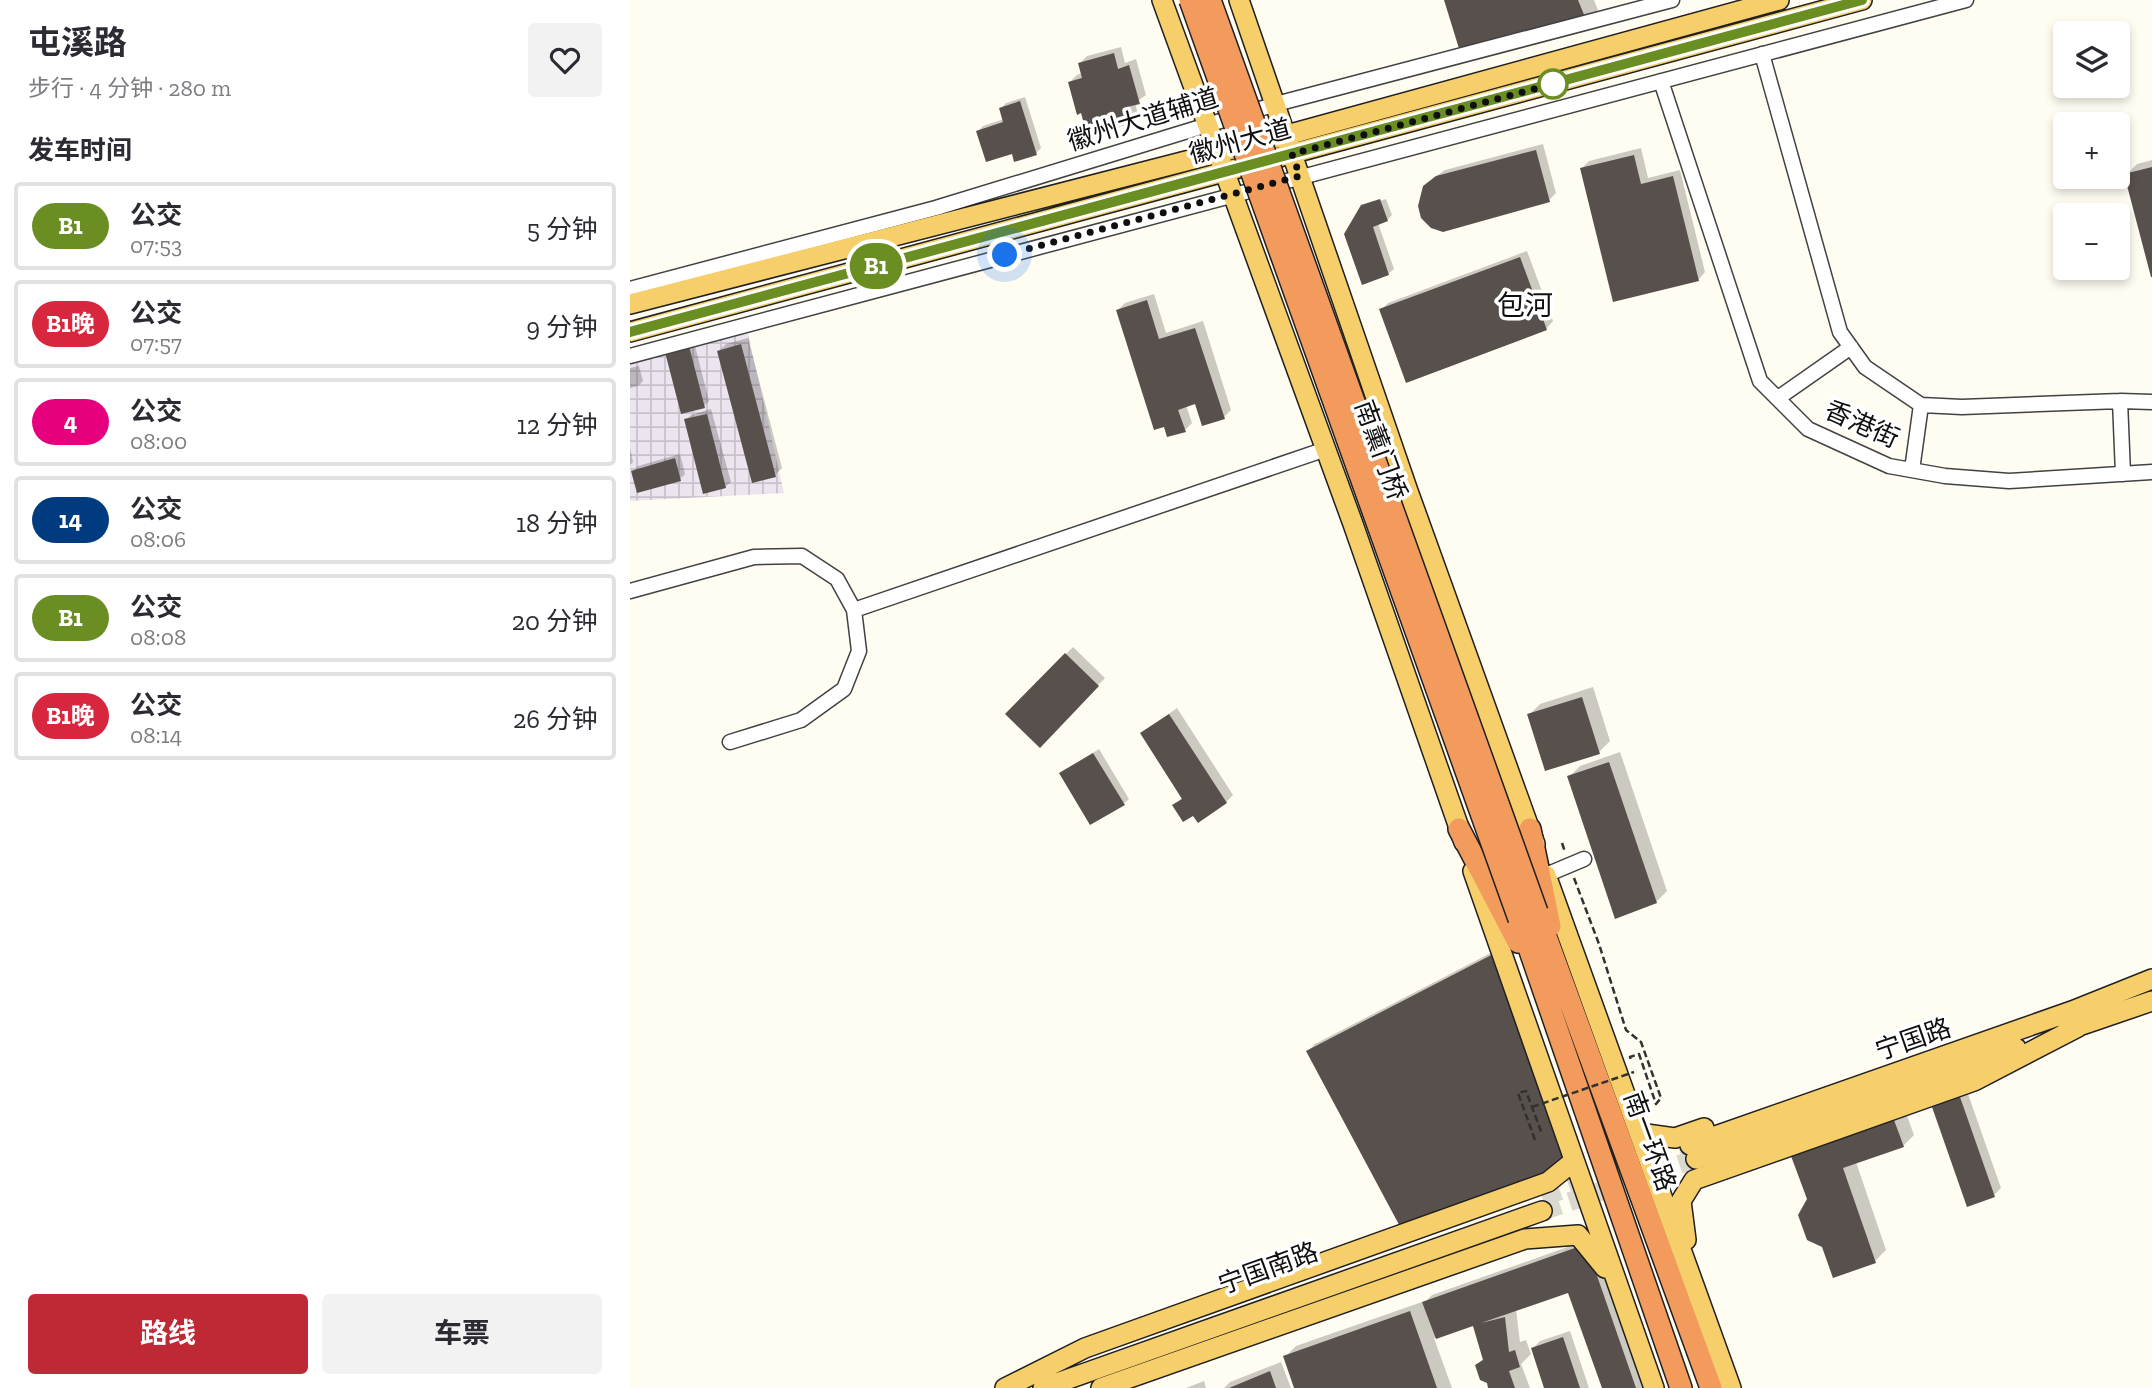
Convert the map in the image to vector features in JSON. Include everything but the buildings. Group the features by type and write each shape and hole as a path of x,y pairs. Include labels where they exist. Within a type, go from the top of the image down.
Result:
{"highway":[{"name":"南薰门桥","path":"1190,0 1528,916"},
{"name":"南薰门桥","path":"1210,0 1528,916"},
{"path":"1459,829 1546,997"},
{"path":"1530,829 1559,973"},
{"name":"南一环路","path":"1528,916 1559,973 1711,1388"},
{"name":"南一环路","path":"1528,916 1546,997 1681,1388"}],"main road":[{"path":"1161,0 1326,449 1654,1388"},
{"path":"1239,0 1408,491 1731,1388"},
{"name":"徽州大道","path":"630,304 1287,135 1779,0"},
{"name":"徽州大道","path":"630,332 1863,0"},
{"name":"宁国路","path":"2075,1019 2152,979"},
{"name":"宁国路","path":"1693,1152 2075,1019 2152,1001"},
{"path":"1639,1133 1675,1138 1986,1029 2075,1019"},
{"path":"1702,1363 1681,1201 1694,1180 1974,1081 2075,1019"},
{"path":"1004,1388 1085,1348 1548,1182 1574,1160"},
{"name":"宁国南路","path":"1013,1388 1542,1204 1043,1388"},
{"path":"1101,1388 1525,1239 1578,1235 1601,1261 1622,1298"}],"street":[{"name":"徽州大道辅道","path":"630,289 936,208 1276,104 1672,0"},
{"path":"630,356 1966,0"},
{"path":"1762,54 1840,331 1866,367 1921,405 1962,407 2152,402"},
{"name":"香港街","path":"1661,81 1760,381 1808,429 1889,466 1945,476 2009,481 2152,472"},
{"path":"1777,398 1851,347"},
{"path":"2120,401 2123,474"},
{"path":"1912,470 1921,405"},
{"path":"854,610 1326,449"},
{"path":"630,591 754,557 802,556 837,579 854,610 859,651 845,690 801,720 730,742"},
{"path":"1546,876 1584,859"}],"path":[{"path":"1532,1107 1634,1072 1630,1057 1639,1054 1656,1104 1661,1098 1641,1042 1626,1030 1579,890"},
{"path":"1535,1140 1518,1093 1526,1091 1542,1134"}],"shaded area":[{"path":"746,325 784,493 630,501 630,356"}],"tunnel":[{"path":"1542,1197 1690,1145"},
{"path":"1542,1211 1696,1159"}],"bus line":[{"name":"B1","path":"630,332 1862,0"}],"district":[{"name":"包河","path":"1525,305"}],"route":[{"path":"1005,255 1300,176 1292,154 1553,84"}]}
